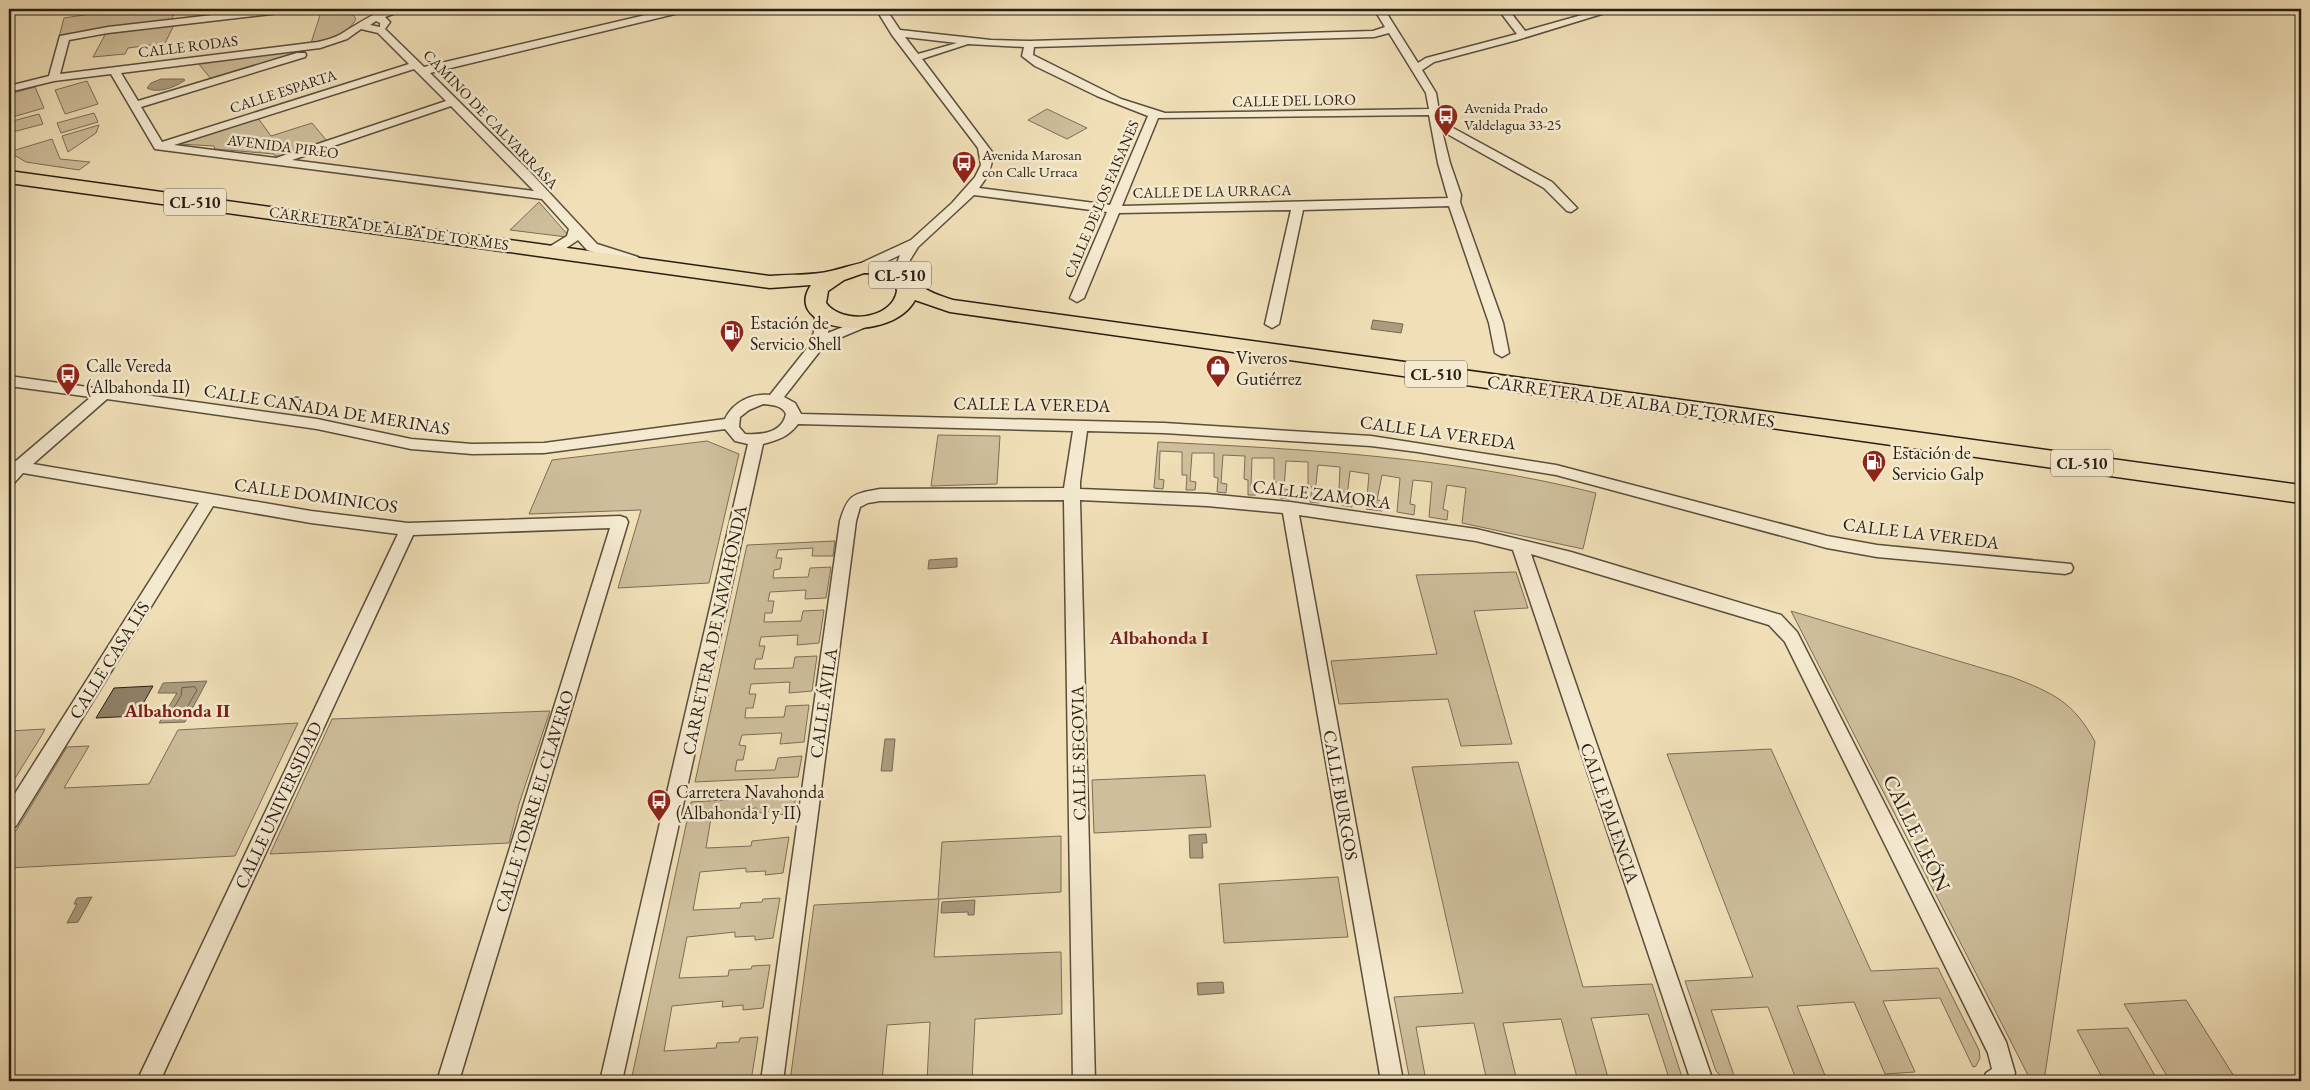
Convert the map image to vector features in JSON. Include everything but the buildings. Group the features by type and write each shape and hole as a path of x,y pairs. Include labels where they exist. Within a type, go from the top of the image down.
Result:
{"main road":[{"name":"CARRETERA DE ALBA DE TORMES","path":"9,177 554,250 770,282 792,289 819,309"},
{"name":"CL-510","path":"819,309 833,319 848,322 868,321 894,311 903,304 908,295 905,282 893,271 881,268 864,267 849,269 831,276"},
{"name":"CARRETERA DE ALBA DE TORMES","path":"770,282 831,276"},
{"path":"819,309 816,295 831,276"},
{"name":"CARRETERA DE ALBA DE TORMES","path":"905,282 927,298 950,306 2301,494"},
{"name":"CARRETERA DE ALBA DE TORMES","path":"894,311 950,306"}],"street":[{"path":"54,78 64,38 108,30 289,9"},
{"path":"136,105 380,29 385,22 381,18 370,19 359,9"},
{"name":"CALLE RODAS","path":"9,89 54,78 332,44 370,19 402,9"},
{"name":"CALLE ESPARTA","path":"160,147 419,68 683,9"},
{"path":"881,9 914,58 986,152 986,168 979,181 916,242 906,255 905,282"},
{"path":"1378,9 1431,93 1435,125 1455,195 1454,202 1496,323 1502,353"},
{"path":"1503,9 1523,35"},
{"path":"1416,69 1430,60 1613,9"},
{"name":"CAMINO DE CALVARRASA","path":"380,29 526,175 592,247 641,263"},
{"path":"896,32 952,42 1030,44 1374,34 1390,29"},
{"path":"1374,34 1400,42"},
{"path":"914,58 952,42"},
{"name":"CALLE DE LOS FAISANES","path":"1030,44 1027,53 1029,58 1128,105 1154,114 1076,298"},
{"path":"1407,54 1430,60"},
{"path":"115,70 160,147"},
{"path":"276,161 453,102"},
{"name":"CALLE DEL LORO","path":"1154,114 1189,117 1434,112"},
{"path":"1435,125 1449,130 1548,185 1571,208"},
{"path":"1440,146 1476,145"},
{"name":"AVENIDA PIREO","path":"160,147 544,196"},
{"name":"AVENIDA PIREO","path":"489,190 526,175"},
{"name":"CALLE DE LA URRACA","path":"970,191 1115,209 1454,202"},
{"path":"1272,324 1298,206"},
{"path":"554,250 573,238 575,230"},
{"path":"864,267 916,242"},
{"path":"815,348 820,332 819,309"},
{"path":"775,399 815,348 832,336 868,321"},
{"name":"CALLE CAÑADA DE MERINAS","path":"9,381 317,424 411,444 472,450 544,448 730,424"},
{"path":"9,479 14,465 102,394"},
{"path":"762,399 775,399 790,406 794,412 794,419 781,434 769,439 756,441 742,438 733,431 730,424 734,414 749,403 762,399"},
{"name":"CALLE LA VEREDA","path":"794,419 1164,428 1371,441 1463,453 1597,479 1843,545 1930,557 2065,568"},
{"name":"CALLE SEGOVIA","path":"1080,425 1072,482 1084,1081"},
{"name":"CARRETERA DE NAVAHONDA","path":"611,1081 756,441"},
{"name":"CALLE DOMINICOS","path":"14,465 311,517 408,528 620,522"},
{"name":"CALLE ZAMORA","path":"853,504 864,498 880,495 1073,494 1207,500 1290,508 1476,535 1520,544 1775,620"},
{"name":"CALLE CASA LIS","path":"9,820 209,500"},
{"name":"CALLE ÁVILA","path":"772,1081 848,521 853,504"},
{"name":"CALLE BURGOS","path":"1290,508 1392,1081"},
{"name":"CALLE TORRE EL CLAVERO","path":"448,1081 620,522"},
{"name":"CALLE UNIVERSIDAD","path":"148,1081 408,528"},
{"name":"CALLE PALENCIA","path":"1520,544 1702,1081"},
{"name":"CALLE LEÓN","path":"1775,620 1791,637 1998,1050 1999,1077"}],"shaded area":[{"path":"124,9 177,9 171,20 59,37 64,18"},
{"path":"322,9 349,9 356,19 342,33 311,43"},
{"path":"174,25 165,43 128,48 125,54 93,57 106,33"},
{"path":"310,49 211,79 198,63"},
{"path":"87,81 98,104 65,114 55,90"},
{"path":"35,87 44,108 9,118 9,94"},
{"path":"1047,109 1087,128 1067,139 1028,120"},
{"path":"94,113 98,122 61,133 57,123"},
{"path":"39,114 43,124 9,133 9,122"},
{"path":"258,118 271,136 312,123 327,141 280,156 215,149 214,146 179,144"},
{"path":"99,125 96,133 68,152 62,136"},
{"path":"52,139 60,159 90,162 79,170 26,162 9,152"},
{"path":"539,202 568,235 567,237 510,230"},
{"path":"938,435 1000,436 997,484 931,486"},
{"path":"707,441 739,454 709,583 618,588 641,510 529,514 552,460"},
{"path":"1158,442 1323,452 1433,463 1542,481 1596,493 1583,549 1462,523 1466,488 1447,485 1443,509 1448,511 1447,520 1429,517 1432,482 1413,480 1410,504 1415,505 1414,515 1397,512 1400,478 1382,475 1377,500 1383,501 1382,511 1366,509 1369,474 1350,471 1347,496 1352,497 1352,507 1341,505 1342,491 1339,490 1340,467 1318,465 1315,493 1321,494 1319,503 1310,502 1312,487 1308,486 1308,462 1286,461 1284,489 1290,490 1289,499 1280,498 1281,483 1274,482 1274,458 1252,458 1251,486 1257,487 1256,495 1248,495 1248,480 1244,479 1245,456 1223,455 1221,483 1227,484 1226,493 1217,492 1218,478 1214,477 1214,453 1192,453 1190,481 1196,482 1195,490 1186,490 1187,475 1182,475 1182,452 1160,451 1159,479 1164,480 1163,489 1154,488"},
{"path":"835,541 833,556 812,556 813,548 778,550 776,558 782,558 780,569 774,570 773,578 808,577 810,568 831,567 826,598 805,599 806,590 770,592 768,601 774,601 772,613 765,613 764,622 801,621 803,611 824,610 819,643 797,645 798,635 761,637 759,646 765,646 762,659 756,659 754,669 793,668 795,657 817,656 812,691 789,693 790,682 751,684 749,694 756,694 753,708 746,708 745,718 784,717 786,706 809,705 804,742 780,744 782,733 742,735 739,745 746,746 743,760 737,760 735,771 775,770 778,758 802,756 798,777 695,782 747,545"},
{"path":"1516,572 1528,608 1474,611 1512,744 1461,746 1448,699 1339,704 1331,661 1437,654 1416,575"},
{"path":"1791,611 2012,677 2039,688 2061,700 2070,708 2079,717 2095,742 2044,1081 2031,1081"},
{"path":"550,711 519,804 509,843 270,854 332,719"},
{"path":"298,723 235,856 9,868 9,842 67,747 89,746 64,788 149,784 178,730"},
{"path":"45,729 42,735 9,788 9,731"},
{"path":"1771,749 1871,971 1938,968 1979,1050 1980,1058 1976,1066 1973,1067 1940,998 1883,1001 1915,1072 1885,1074 1854,1002 1797,1006 1826,1078 1796,1079 1768,1007 1711,1010 1736,1081 1726,1081 1716,1071 1685,981 1753,977 1667,754"},
{"path":"1518,762 1583,987 1652,984 1681,1074 1681,1081 1670,1081 1648,1014 1591,1018 1609,1081 1578,1081 1561,1019 1503,1023 1517,1081 1487,1081 1474,1023 1416,1027 1426,1081 1410,1081 1394,997 1463,993 1412,767"},
{"path":"1205,775 1211,827 1094,833 1092,780"},
{"path":"796,796 793,813 776,815 776,811 757,813 757,808 712,812 706,848 751,846 752,841 789,837 783,873 765,875 766,871 746,872 746,868 700,872 693,910 740,908 741,903 762,902 763,899 780,898 773,938 755,940 755,936 735,937 735,932 687,937 679,978 728,976 729,970 751,969 752,966 770,965 763,1008 743,1010 743,1005 722,1007 723,1001 672,1006 664,1051 716,1048 717,1043 739,1042 740,1038 758,1037 751,1081 709,1081 709,1076 669,1081 631,1081 691,802"},
{"path":"1061,836 1061,892 939,899 934,957 1061,952 1062,1014 975,1019 972,1081 927,1081 930,1022 887,1025 882,1081 790,1081 814,905 938,899 942,842"},
{"path":"1338,877 1348,937 1224,943 1219,884"},
{"path":"2186,1000 2237,1081 2170,1081 2124,1004"},
{"path":"2128,1028 2158,1081 2104,1081 2077,1030"}],"water":[{"path":"161,79 185,80 167,89 151,90 147,88 151,83"},
{"path":"1373,320 1403,324 1401,333 1371,329"},
{"path":"957,558 957,567 928,569 929,560"},
{"path":"207,681 185,722 159,723 177,693 158,693 163,683"},
{"path":"885,739 895,739 892,771 881,771"},
{"path":"1206,834 1207,843 1202,843 1203,858 1190,858 1189,835"},
{"path":"92,897 78,922 67,923 77,904 74,904 77,898"},
{"path":"975,900 974,915 968,915 968,912 941,913 942,902"},
{"path":"1223,982 1224,993 1198,995 1197,983"}],"place":[{"name":"Avenida Prado Valdelagua 33-25","path":"1446,137"},
{"name":"Avenida Marosan con Calle Urraca","path":"964,184"},
{"name":"Estación de Servicio Shell","path":"732,353"},
{"name":"Viveros Gutiérrez","path":"1218,388"},
{"name":"Calle Vereda (Albahonda II)","path":"68,396"},
{"name":"Estación de Servicio Galp","path":"1874,483"},
{"name":"Carretera Navahonda (Albahonda I y II)","path":"659,822"}],"district":[{"name":"Albahonda I","path":"1159,637"},
{"name":"Albahonda II","path":"177,710"}]}
